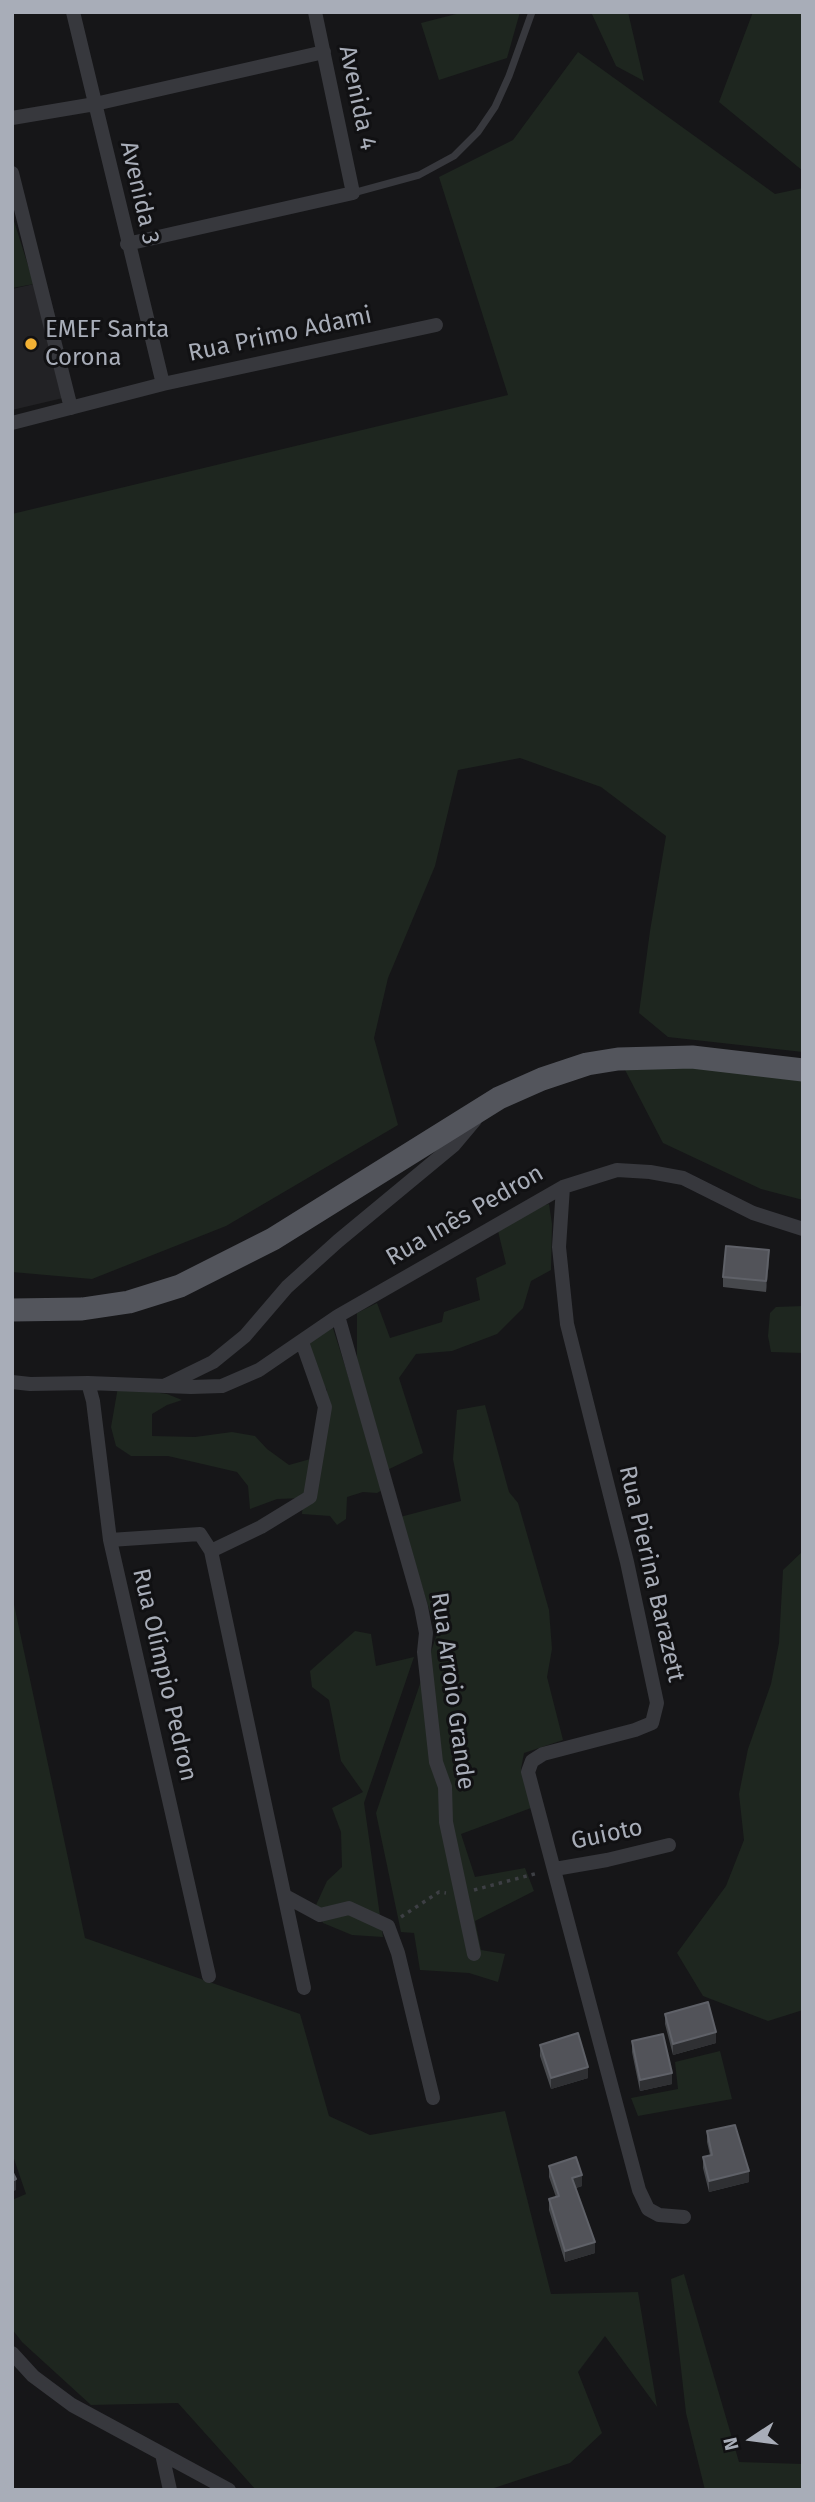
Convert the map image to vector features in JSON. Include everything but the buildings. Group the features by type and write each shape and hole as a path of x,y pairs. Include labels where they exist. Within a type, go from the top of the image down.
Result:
{"main road":[{"path":"12,1310 82,1309 129,1302 180,1286 273,1239 488,1105 542,1079 587,1064 618,1059 692,1057 803,1070"}],"street":[{"name":"Avenida 3","path":"72,12 163,384"},
{"name":"Avenida 4","path":"315,12 354,193"},
{"path":"12,118 95,104 324,52"},
{"path":"12,173 71,408"},
{"path":"127,244 354,193"},
{"name":"Rua Primo Adami","path":"12,423 163,384 436,325"},
{"name":"Rua Inês Pedron","path":"165,1386 213,1362 245,1336 287,1287 454,1145 488,1105"},
{"name":"Rua Inês Pedron","path":"12,1382 222,1386 259,1370 338,1316 563,1186 617,1170 683,1178 753,1213 803,1229"},
{"name":"Rua Pierina Barazett","path":"563,1186 559,1247 567,1324 627,1562 657,1703 652,1723 543,1754 532,1761 528,1772 639,2190 648,2209 659,2215 684,2217"},
{"name":"Rua Arroio Grande","path":"338,1316 421,1607 426,1633 424,1652 436,1762 445,1787 446,1822 474,1954"},
{"path":"211,1552 261,1527 310,1497 326,1407 302,1342"},
{"name":"Rua Olímpio Pedron","path":"88,1383 93,1401 110,1539 209,1976"},
{"path":"110,1539 200,1534 211,1552 304,1988"},
{"name":"Guioto","path":"555,1869 607,1860 669,1844"},
{"path":"285,1896 320,1915 349,1908 388,1926 398,1953 433,2098"},
{"path":"12,2353 33,2376 72,2405 229,2490"},
{"path":"162,2454 170,2490"}],"lane":[{"path":"354,193 419,175 454,156 478,132 495,107 509,76 532,12"}],"shaded area":[{"path":"464,12 520,12 507,58 439,80 421,23"},
{"path":"591,12 628,12 644,81 616,66"},
{"path":"753,12 803,12 803,171 719,102"},
{"path":"578,52 775,194 803,188 803,1052 668,1037 639,1013 666,836 601,787 520,758 458,770 435,866 388,978 374,1038 398,1125 226,1226 92,1279 12,1272 12,514 508,395 439,177 513,140"},
{"path":"12,215 34,284 12,288"},
{"name":"EMEF Santa Corona","path":"34,284 63,398 12,410 12,289"},
{"path":"683,1065 803,1081 803,1200 761,1189 663,1143 623,1066"},
{"path":"549,1204 552,1224 551,1270 531,1281 523,1308 497,1334 452,1351 416,1354 399,1378 423,1453 387,1470 357,1370 357,1313 377,1303 390,1338 442,1322 444,1312 480,1300 476,1278 506,1264 498,1231 536,1207"},
{"path":"803,1306 803,1353 771,1352 768,1336 770,1313 776,1307"},
{"path":"332,1325 384,1489 377,1493 363,1492 347,1497 346,1519 337,1525 330,1516 302,1514 303,1498 277,1499 250,1509 248,1486 237,1472 168,1456 131,1456 116,1446 111,1427 118,1387 167,1394 182,1400 152,1414 152,1436 195,1437 232,1432 255,1436 267,1449 289,1465 321,1456 327,1390 308,1362 310,1341"},
{"path":"485,1405 509,1492 518,1503 549,1610 552,1649 547,1677 563,1740 524,1753 521,1769 531,1808 461,1834 475,1877 525,1868 534,1891 475,1921 481,1950 505,1954 498,1982 469,1973 420,1970 414,1933 401,1932 376,1813 437,1634 400,1517 461,1501 453,1459 457,1410"},
{"path":"803,1551 803,2010 768,2021 703,1996 677,1953 726,1886 744,1840 739,1794 748,1749 771,1684 779,1643 783,1570"},
{"path":"12,1595 85,1938 300,2014 329,2116 370,2135 505,2111 551,2294 638,2292 657,2407 605,2336 578,2372 602,2433 570,2463 488,2490 256,2490 178,2403 91,2405 22,2342 12,2329 12,2200 26,2194 12,2153"},
{"path":"355,1631 371,1634 376,1666 414,1657 364,1803 383,1937 352,1935 323,1923 316,1905 327,1881 342,1867 341,1832 332,1808 363,1792 341,1761 329,1700 312,1687 310,1671"},
{"path":"720,2051 732,2099 638,2116 631,2098 678,2089 675,2062"},
{"path":"684,2274 739,2462 803,2464 803,2490 705,2490 686,2413 671,2279"}],"place":[{"name":"EMEF Santa Corona","path":"31,344"}]}
